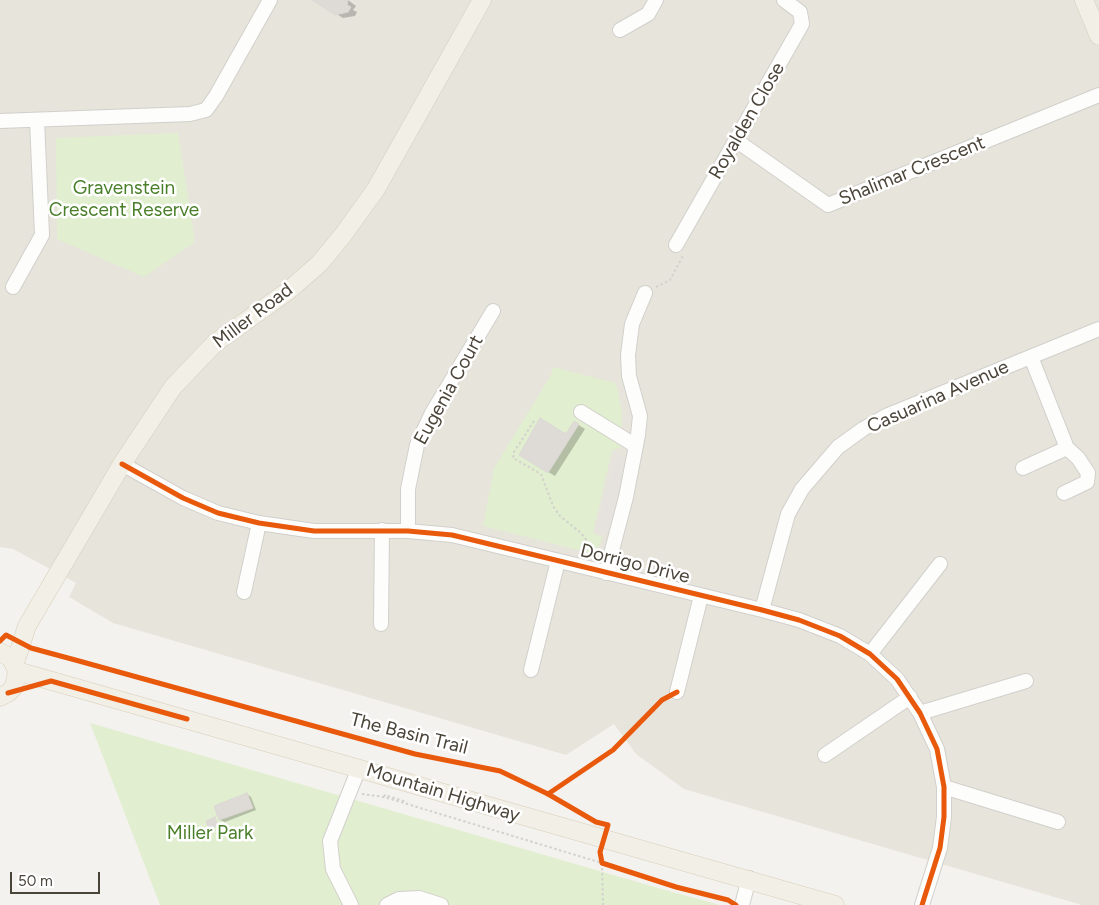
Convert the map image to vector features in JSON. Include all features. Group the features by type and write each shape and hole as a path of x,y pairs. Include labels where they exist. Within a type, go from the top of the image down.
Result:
{"main road":[{"name":"Miller Road","path":"4,695 17,679 16,667 24,632 122,464 173,387 216,343 288,290 320,263 361,213 482,0"},
{"path":"1084,0 1099,36"},
{"name":"Miller Road","path":"0,650 24,632"},
{"name":"Mountain Highway","path":"0,650 11,658 16,667 51,681 359,768 603,840 749,878 835,905"},
{"path":"4,695 51,681"}],"street":[{"path":"0,121 190,114 206,110 216,96 270,0"},
{"path":"620,30 648,14 656,0"},
{"name":"Royalden Close","path":"681,248 736,141 802,24 800,12 784,0"},
{"name":"Shalimar Crescent","path":"736,141 828,205 1099,95"},
{"path":"13,287 42,235 37,120"},
{"path":"606,573 636,446 640,416 630,376 628,355 632,324 646,293"},
{"name":"Eugenia Court","path":"408,531 408,489 416,445 432,413 494,311"},
{"name":"Casuarina Avenue","path":"762,610 788,514 802,489 838,447 886,416 1099,328"},
{"path":"1031,357 1067,448 1086,468 1088,478 1083,485 1064,493"},
{"path":"582,412 636,446"},
{"path":"1023,468 1067,448"},
{"name":"Dorrigo Drive","path":"122,464 183,498 218,513 259,523 314,531 382,530 452,535 762,610 799,620 840,636 870,654 897,679 920,713 937,748 944,787 944,817 940,848 922,905"},
{"path":"244,592 259,523"},
{"path":"381,624 382,530"},
{"path":"531,670 558,561"},
{"path":"870,654 940,564"},
{"path":"677,692 701,596"},
{"path":"920,713 1026,680"},
{"path":"825,755 910,696"},
{"path":"351,905 333,869 330,841 359,768"},
{"path":"944,787 1058,822"},
{"path":"742,905 749,878"},
{"path":"387,905 399,899 419,898 441,905"}],"path":[{"path":"646,293 670,280 681,248"},
{"path":"534,421 514,452 513,458 541,474 553,506 560,516 581,533 598,556"},
{"path":"349,792 384,798 612,866"},
{"path":"384,798 385,795 407,802"},
{"path":"603,840 600,852 603,905"}],"shaded area":[{"path":"0,0 1099,0 1099,905 1082,905 684,789 636,754 614,724 566,755 113,623 69,597 76,583 13,549 0,547"},
{"path":"615,454 628,457 609,533 596,530"}],"green space":[{"name":"Gravenstein Crescent Reserve","path":"178,133 195,242 144,277 57,239 56,138"},
{"path":"553,367 616,383 622,412 621,448 612,450 593,533 603,537 599,547 590,553 483,526 494,468 551,375"},
{"name":"Miller Park","path":"90,723 658,888 720,905 160,905"}],"building":[{"path":"312,0 348,0 347,5 351,7 348,12 335,15"},
{"path":"540,418 566,434 574,421 579,424 548,473 519,455"},
{"path":"247,793 253,808 219,820 214,806"},
{"path":"215,817 218,826 209,829 206,821"},
{"path":"188,827 191,833 185,835 183,829"}],"cycle path":[{"path":"122,464 183,498 218,513 259,523 314,531 408,531 452,535 762,610 799,620 840,636 870,654 897,679 920,713 937,749 944,787 944,817 940,848 922,905"},
{"name":"The Basin Trail","path":"0,641 6,635 31,648 415,754 500,771 548,794 596,822 608,825 600,852 602,863 676,887 728,900 736,905"},
{"path":"8,693 51,681 187,719"},
{"path":"548,794 613,750 662,700 677,692"}]}
